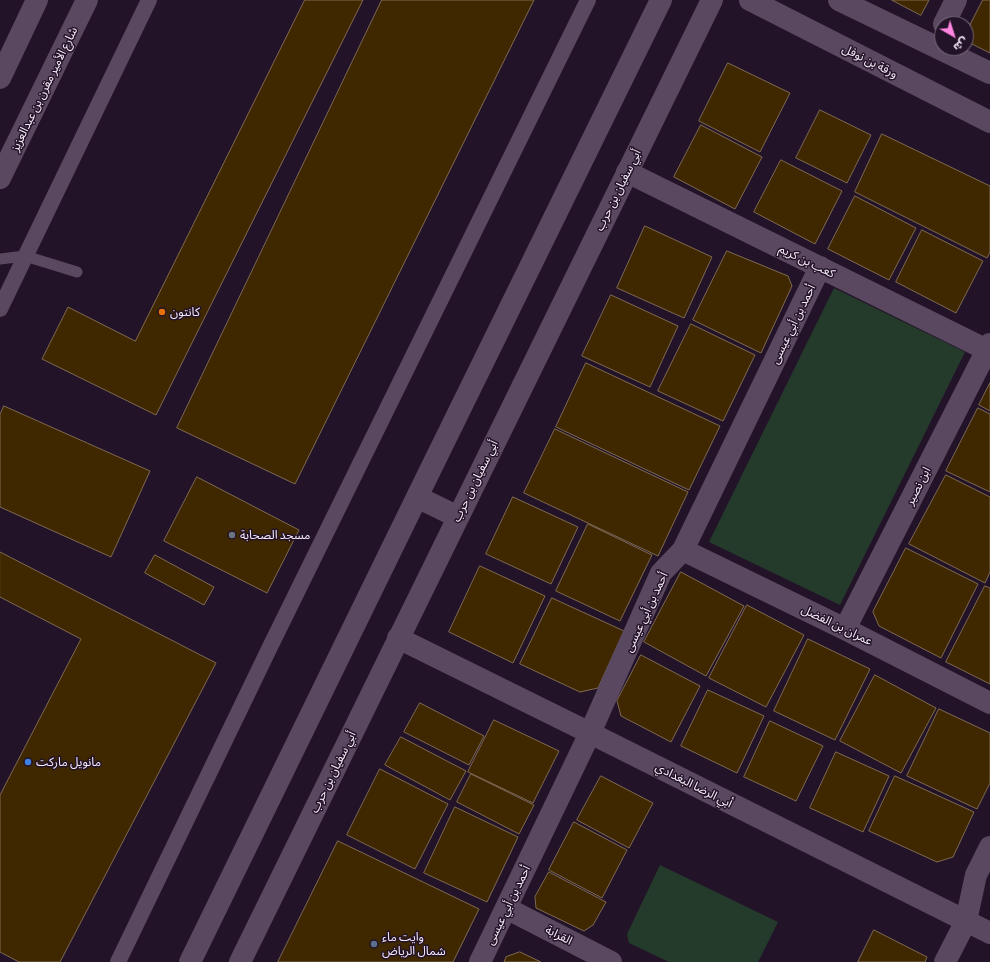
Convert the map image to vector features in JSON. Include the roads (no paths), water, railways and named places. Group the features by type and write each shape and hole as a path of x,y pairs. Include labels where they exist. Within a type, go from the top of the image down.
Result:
{"street":[{"path":"0,78 37,0"},
{"name":"شارع الأمير مقرن بن عبدالعزيز","path":"0,178 87,0"},
{"path":"0,309 150,0"},
{"path":"118,962 269,648 588,0"},
{"path":"190,962 416,497 661,0"},
{"name":"أبي سفيان بن حرب","path":"240,962 712,0"},
{"name":"ورقة بن نوفل","path":"750,0 990,122"},
{"path":"839,0 934,36"},
{"path":"948,16 956,0"},
{"path":"965,56 990,73"},
{"name":"كعب بن كريم","path":"627,172 820,267 988,347"},
{"name":"أحمد بن أبي عيسى","path":"480,962 590,733 661,573 683,550 820,267"},
{"name":"ابن نصير","path":"845,629 988,347"},
{"path":"416,497 458,517"},
{"name":"عمران بن الفضل","path":"683,550 845,629 990,703"},
{"name":"أبي الرضا البغدادي","path":"398,638 990,933"},
{"path":"945,962 966,921 976,875 990,847"},
{"name":"القرابة","path":"506,908 611,962"}],"lane":[{"path":"0,259 25,256 77,272"}],"place":[{"name":"كانتون","path":"162,312"},
{"name":"مسجد الصحابة","path":"232,535"},
{"name":"مانويل ماركت","path":"28,762"},
{"name":"وايت ماء شمال الرياض","path":"374,944"}]}
